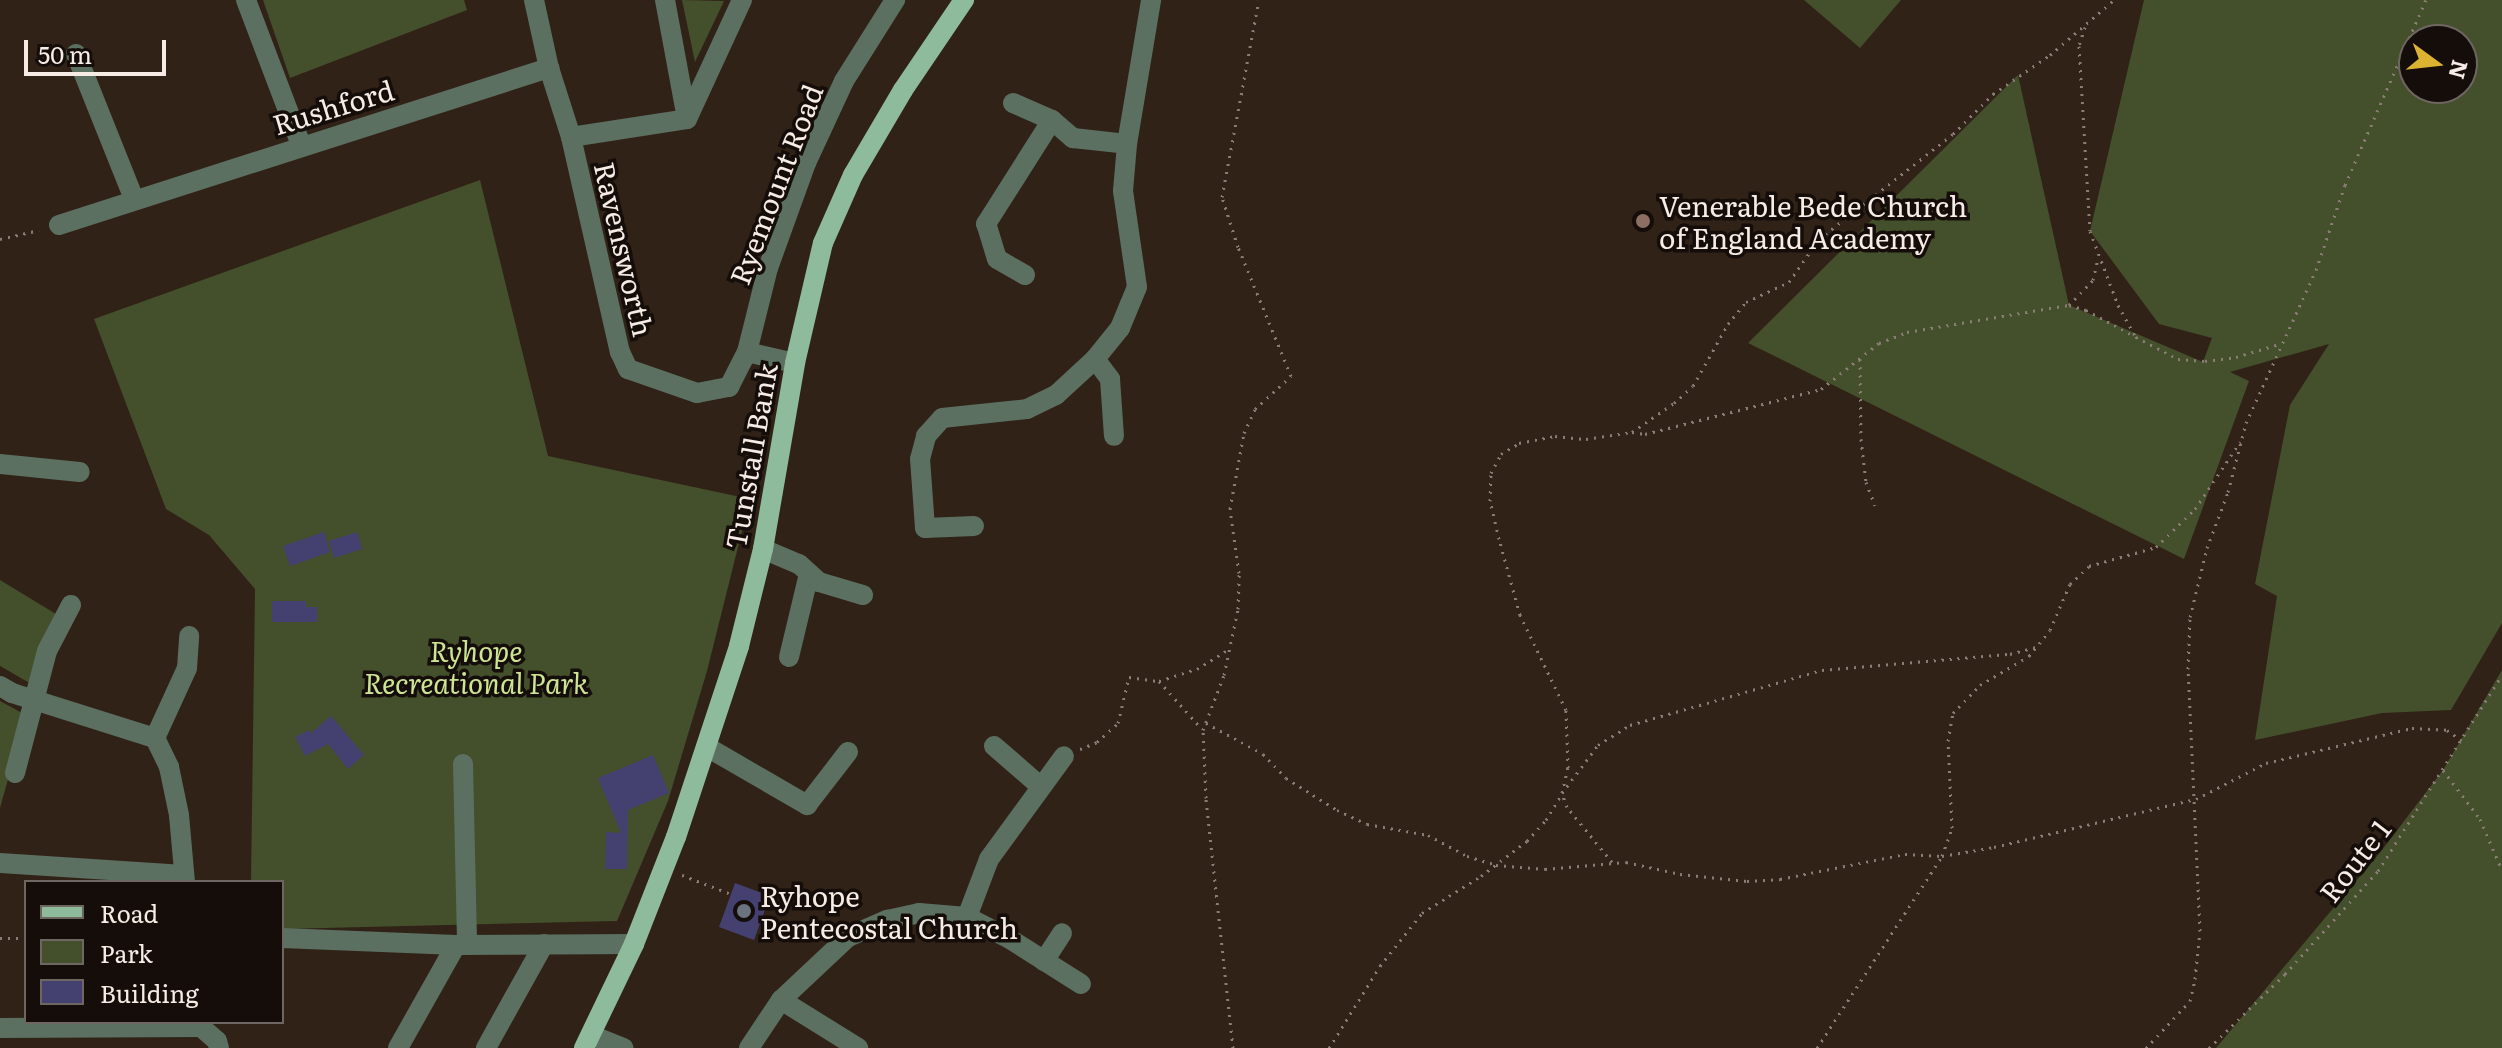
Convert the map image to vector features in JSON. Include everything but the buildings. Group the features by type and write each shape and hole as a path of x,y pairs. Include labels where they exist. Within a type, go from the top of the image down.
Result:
{"main road":[{"name":"Tunstall Bank","path":"587,1042 634,944 664,868 739,646 763,549 795,363 823,243 853,175 903,90 964,0"}],"street":[{"path":"246,0 301,145"},
{"name":"Ravensworth","path":"534,0 549,68 571,137 620,352 628,369 697,393 729,387 747,352"},
{"path":"665,0 687,119"},
{"path":"687,119 742,0"},
{"name":"Ryemount Road","path":"747,352 768,268 806,163 844,81 895,0"},
{"path":"974,526 925,528 920,459 926,436 942,418 1027,409 1056,395 1095,359 1120,328 1137,287 1123,191 1127,144 1151,0"},
{"path":"76,54 134,199"},
{"name":"Rushford","path":"59,225 549,68"},
{"path":"1013,103 1052,120 1073,138 1127,144"},
{"path":"571,137 687,119"},
{"path":"1025,275 997,259 986,224 1052,120"},
{"path":"747,352 795,363"},
{"path":"1095,359 1110,379 1114,436"},
{"path":"0,464 80,472"},
{"path":"763,549 799,564 819,582 863,595"},
{"path":"789,657 809,574"},
{"path":"15,773 47,651 71,605"},
{"path":"155,738 187,668 189,636"},
{"path":"0,686 33,700 155,738 169,767 174,791 184,879 0,863"},
{"path":"994,746 1040,786"},
{"path":"707,747 802,805 811,803 848,752"},
{"path":"967,917 989,859 1064,756"},
{"path":"398,1048 462,945 463,764"},
{"path":"749,1048 781,1000 848,937 887,920 919,913 967,917 1081,984"},
{"path":"1044,961 1062,933"},
{"path":"284,938 462,945 634,944"},
{"path":"486,1048 544,944"},
{"path":"781,1000 858,1048"},
{"path":"0,1028 201,1027 217,1041 219,1048"},
{"path":"587,1042 623,1048"}],"path":[{"path":"1233,1048 1206,798 1203,730 1224,675 1238,609 1239,573 1230,509 1244,433 1255,409 1291,376 1238,247 1222,197 1259,0"},
{"path":"1632,432 1693,386 1728,324 1746,302 1789,282 1819,239 1953,134 1993,94 2085,27 2114,0"},
{"path":"2146,1048 2190,1001 2200,931 2188,669 2190,617 2242,439 2316,270 2345,185 2426,0"},
{"path":"2085,27 2079,46 2090,231 2118,305 2136,337"},
{"path":"0,239 59,225"},
{"path":"2069,305 2093,280 2098,258"},
{"path":"1612,862 1567,807 1562,793 1568,768 1566,710 1520,615 1490,501 1491,473 1501,454 1519,443 1555,436 1586,439 1632,432 1645,434 1821,389 1879,343 1907,332 2069,305 2086,310 2178,359 2205,361 2236,357 2282,343"},
{"path":"1860,359 1861,439 1866,482 1875,505"},
{"path":"1817,1048 1942,856 1952,828 1948,741 1953,713 1980,685 2029,656 2050,630 2070,584 2089,566 2156,547 2195,509 2242,439"},
{"path":"1329,1048 1380,966 1422,913 1527,841 1546,820 1598,745 1630,725 1822,670 2010,654 2036,647"},
{"path":"1064,756 1097,742 1118,723 1129,677 1159,681 1197,669 1228,650"},
{"name":"Route 1","path":"2209,1048 2285,974 2378,871 2502,675"},
{"path":"1159,681 1203,730"},
{"path":"1206,723 1263,754 1286,778 1337,810 1367,824 1428,835 1467,856 1496,865 1545,869 1612,862 1747,881 1780,879 1905,854 1942,856 2196,799 2266,763 2412,728 2447,730 2462,741"},
{"path":"2443,770 2480,819 2502,870"},
{"path":"664,868 731,894"},
{"path":"0,938 24,938"}],"green space":[{"path":"263,0 464,0 467,10 290,78"},
{"path":"682,0 724,1 695,62"},
{"path":"1804,0 1901,0 1860,48"},
{"path":"2144,0 2502,0 2502,623 2451,710 2382,713 2255,740 2277,596 2255,584 2290,405 2329,344 2230,372 2249,381 2184,559 1748,343 2018,75 2069,305 2203,362 2212,338 2159,324 2090,231"},
{"name":"Ryhope Recreational Park","path":"480,180 548,456 750,499 707,671 668,801 617,921 284,929 284,880 251,880 255,589 209,535 166,509 94,319"},
{"path":"0,580 56,614 33,685 0,666"},
{"path":"2502,670 2502,1048 2216,1048 2382,850 2443,770"},
{"path":"0,701 26,715 0,808"}],"place":[{"name":"Venerable Bede Church of England Academy","path":"1643,221"},
{"name":"Ryhope Pentecostal Church","path":"744,911"}]}
